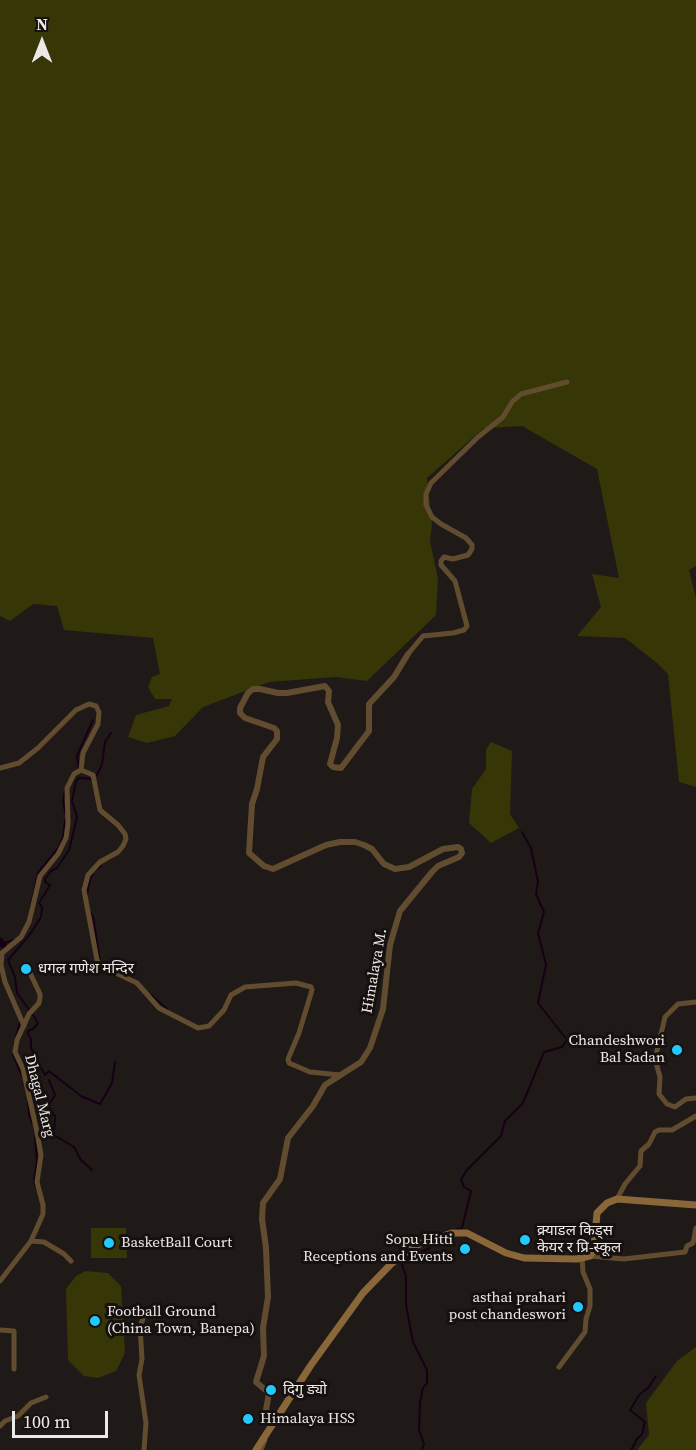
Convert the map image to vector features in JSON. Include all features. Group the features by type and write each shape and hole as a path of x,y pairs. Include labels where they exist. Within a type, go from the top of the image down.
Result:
{"main road":[{"path":"256,1450 311,1365 363,1293 391,1264 411,1248 452,1233 467,1233 506,1253 524,1258 569,1260 586,1257 594,1248 597,1213 607,1203 617,1199 696,1205"}],"street":[{"path":"408,654 423,636 453,633 464,630 466,626 455,581 441,565 441,561 444,557 453,559 468,555 472,545 466,538 432,517 426,505 426,494 431,483 477,437 503,417 512,402 521,394 567,382"},
{"name":"Himalaya M.","path":"276,1420 266,1410 269,1393 256,1382 264,1356 263,1328 268,1297 262,1210 267,1197 280,1179 288,1138 313,1106 325,1085 361,1062 373,1038 382,1009 390,945 400,911 438,866 462,854 461,849 453,847 443,849 409,867 395,869 384,864 372,849 364,845 355,842 340,842 326,845 273,868 264,866 249,853 252,804 262,757 276,739 278,731 244,718 240,713 240,708 248,693 257,688 287,693 321,686 328,688 328,702 339,732 330,764 333,768 341,768 369,731 369,704 394,676 408,654"},
{"path":"0,768 19,763 38,748 76,710 89,704 96,706 99,712 98,724 83,753 81,770"},
{"path":"81,770 93,775 100,810 118,825 126,839 118,852 100,862 88,875 84,890 97,960 101,966 137,983 159,1008 198,1028 209,1026 224,1010 231,995 245,987 296,982 311,987 299,1033 288,1059 289,1063 310,1072 340,1075"},
{"path":"24,1026 5,982 1,965 2,953 21,937 29,922 40,876 58,854 66,838 67,788 74,774 81,770"},
{"name":"Dhagal Marg","path":"0,1281 31,1241 43,1214 37,1182 41,1155 22,1069 15,1052 17,1040 29,1014 39,1003 40,994 30,973"},
{"path":"696,1002 678,1004 665,1017 655,1059 660,1077 659,1094 667,1104 675,1107 686,1099 696,1098"},
{"path":"617,1199 625,1184 640,1166 641,1151 649,1144 655,1132 672,1130 696,1116"},
{"path":"559,1367 585,1332 590,1301 590,1289 584,1272 586,1257 624,1259 685,1252 687,1246 693,1244 696,1228"},
{"path":"31,1241 44,1242 71,1261"},
{"path":"143,1319 140,1326 142,1359 139,1375 146,1424 144,1450"},
{"path":"0,1330 14,1331 14,1369"},
{"path":"0,1426 5,1420 18,1416 31,1403 45,1397"},
{"path":"261,1450 269,1430"}],"shaded area":[{"path":"0,0 696,0 696,566 689,570 696,598 696,787 679,782 668,674 625,638 577,636 601,607 592,574 619,578 597,469 522,426 484,428 427,478 432,524 430,541 438,579 436,615 367,681 336,677 269,682 203,707 175,736 147,743 128,737 136,715 169,706 172,699 155,699 148,687 152,677 160,674 153,638 64,630 57,606 33,604 10,621 0,616"},
{"path":"491,742 512,751 510,814 519,828 491,843 469,823 472,789 486,769 486,750"},
{"name":"BasketBall Court","path":"91,1228 126,1228 127,1258 91,1258"},
{"name":"Football Ground (China Town, Banepa)","path":"86,1271 108,1273 121,1286 125,1353 116,1371 98,1378 84,1376 68,1360 66,1289 76,1276"},
{"path":"696,1347 696,1450 637,1450 649,1435 646,1403 677,1361"}],"waterway":[{"path":"79,770 77,756 93,720"},
{"path":"97,775 102,764 105,742 111,733"},
{"path":"30,1011 17,993 15,977 8,960 31,933 41,917 42,907 39,903 50,885 45,882 45,879 51,871 57,868 69,850 77,817 72,801 76,781 79,778 91,779"},
{"path":"65,791 63,800 65,812"},
{"path":"30,910 38,873 59,847 65,820"},
{"path":"455,1230 462,1228 471,1191 464,1187 461,1180 466,1171 501,1136 505,1121 523,1103 544,1052 562,1047 567,1040 538,1003 546,965 538,933 544,912 536,894 538,882 531,848 522,832"},
{"path":"87,894 90,879 94,871 101,866"},
{"path":"90,912 93,916 100,961"},
{"path":"3,945 14,940"},
{"path":"0,941 3,945"},
{"path":"151,995 167,1009"},
{"path":"31,1012 38,1023 28,1031 31,1048 45,1075"},
{"path":"14,1045 20,1022"},
{"path":"13,1054 22,1076"},
{"path":"45,1075 49,1071 81,1096 100,1104 112,1083 115,1062"},
{"path":"49,1080 55,1095 48,1106 55,1116 54,1135 74,1147 81,1160 92,1170"},
{"path":"28,1102 32,1123"},
{"path":"35,1137 37,1161 34,1182 36,1187"},
{"path":"422,1450 424,1444 419,1430 420,1402 423,1388 427,1383 427,1370 413,1342 406,1305 406,1276 402,1265 407,1258 430,1248"},
{"path":"631,1450 642,1434 645,1422 630,1410 639,1395 648,1388 656,1376"}],"place":[{"name":"धगल गणेश मन्दिर","path":"26,969"},
{"name":"Chandeshwori Bal Sadan","path":"677,1050"},
{"name":"क्र्याडल किड्स केयर र प्रि-स्कूल","path":"525,1240"},
{"name":"BasketBall Court","path":"109,1243"},
{"name":"Sopu Hitti Receptions and Events","path":"465,1249"},
{"name":"asthai prahari post chandeswori","path":"578,1307"},
{"name":"Football Ground (China Town, Banepa)","path":"95,1321"},
{"name":"दिगु ड्यो","path":"271,1390"},
{"name":"Himalaya HSS","path":"248,1419"}]}
